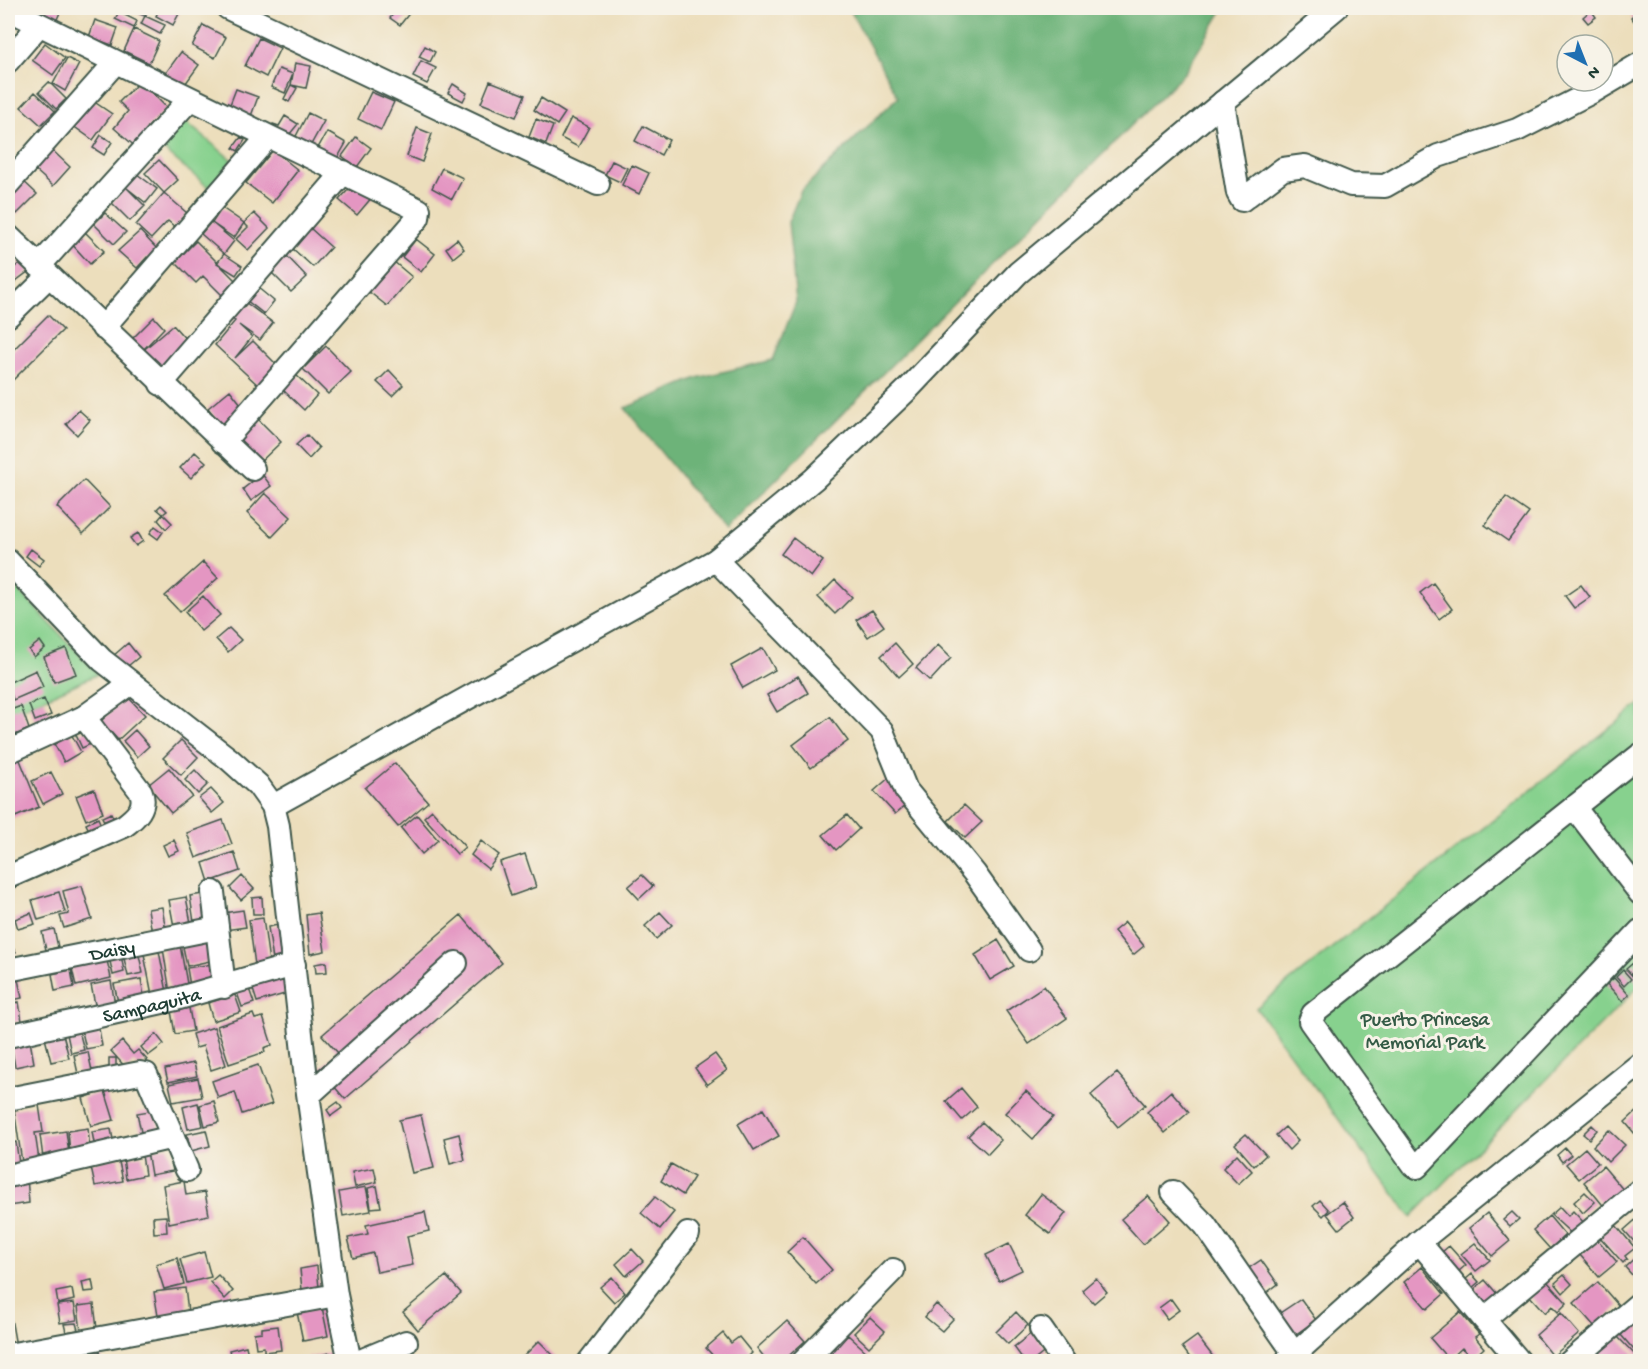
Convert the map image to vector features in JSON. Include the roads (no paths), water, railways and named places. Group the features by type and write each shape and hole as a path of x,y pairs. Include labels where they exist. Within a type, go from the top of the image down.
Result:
{"street":[{"path":"228,8 598,184"},
{"path":"273,806 716,561 814,480 909,388 1018,273 1336,8"},
{"path":"8,9 267,138 417,208 419,216 223,442"},
{"path":"8,60 39,25"},
{"path":"8,184 115,63"},
{"path":"1223,102 1242,200 1283,169 1305,166 1351,185 1385,186 1438,156 1517,130 1641,64"},
{"path":"11,305 44,271 190,99"},
{"path":"103,328 267,138"},
{"path":"161,384 344,172"},
{"path":"8,236 161,384 253,469"},
{"path":"716,561 882,731 906,790 975,874 1029,950"},
{"path":"8,563 67,627 130,684 229,759 258,785 273,806 278,826 309,1095 336,1295 350,1362"},
{"path":"8,752 84,717 130,684"},
{"path":"8,877 124,826 140,812 143,804 141,792 84,717"},
{"path":"1641,755 1313,1014 1310,1021 1413,1165 1417,1167 1641,931"},
{"path":"1574,807 1641,893"},
{"path":"213,892 224,987"},
{"name":"Daisy","path":"8,970 217,928"},
{"path":"309,1095 456,963"},
{"name":"Sampaguita","path":"8,1036 224,987 294,965"},
{"path":"1173,1192 1205,1225 1290,1358 1419,1242 1641,1064"},
{"path":"8,1099 140,1073 146,1074 187,1170"},
{"path":"8,1176 173,1137"},
{"path":"1484,1319 1641,1190"},
{"path":"589,1362 688,1234"},
{"path":"1419,1242 1520,1362"},
{"path":"803,1362 893,1270"},
{"path":"8,1355 336,1295"},
{"path":"1570,1362 1641,1303"},
{"path":"1041,1329 1064,1362"},
{"path":"358,1362 406,1342"}],"park label":[{"name":"Puerto Princesa Memorial Park","path":"1425,1030"}]}
